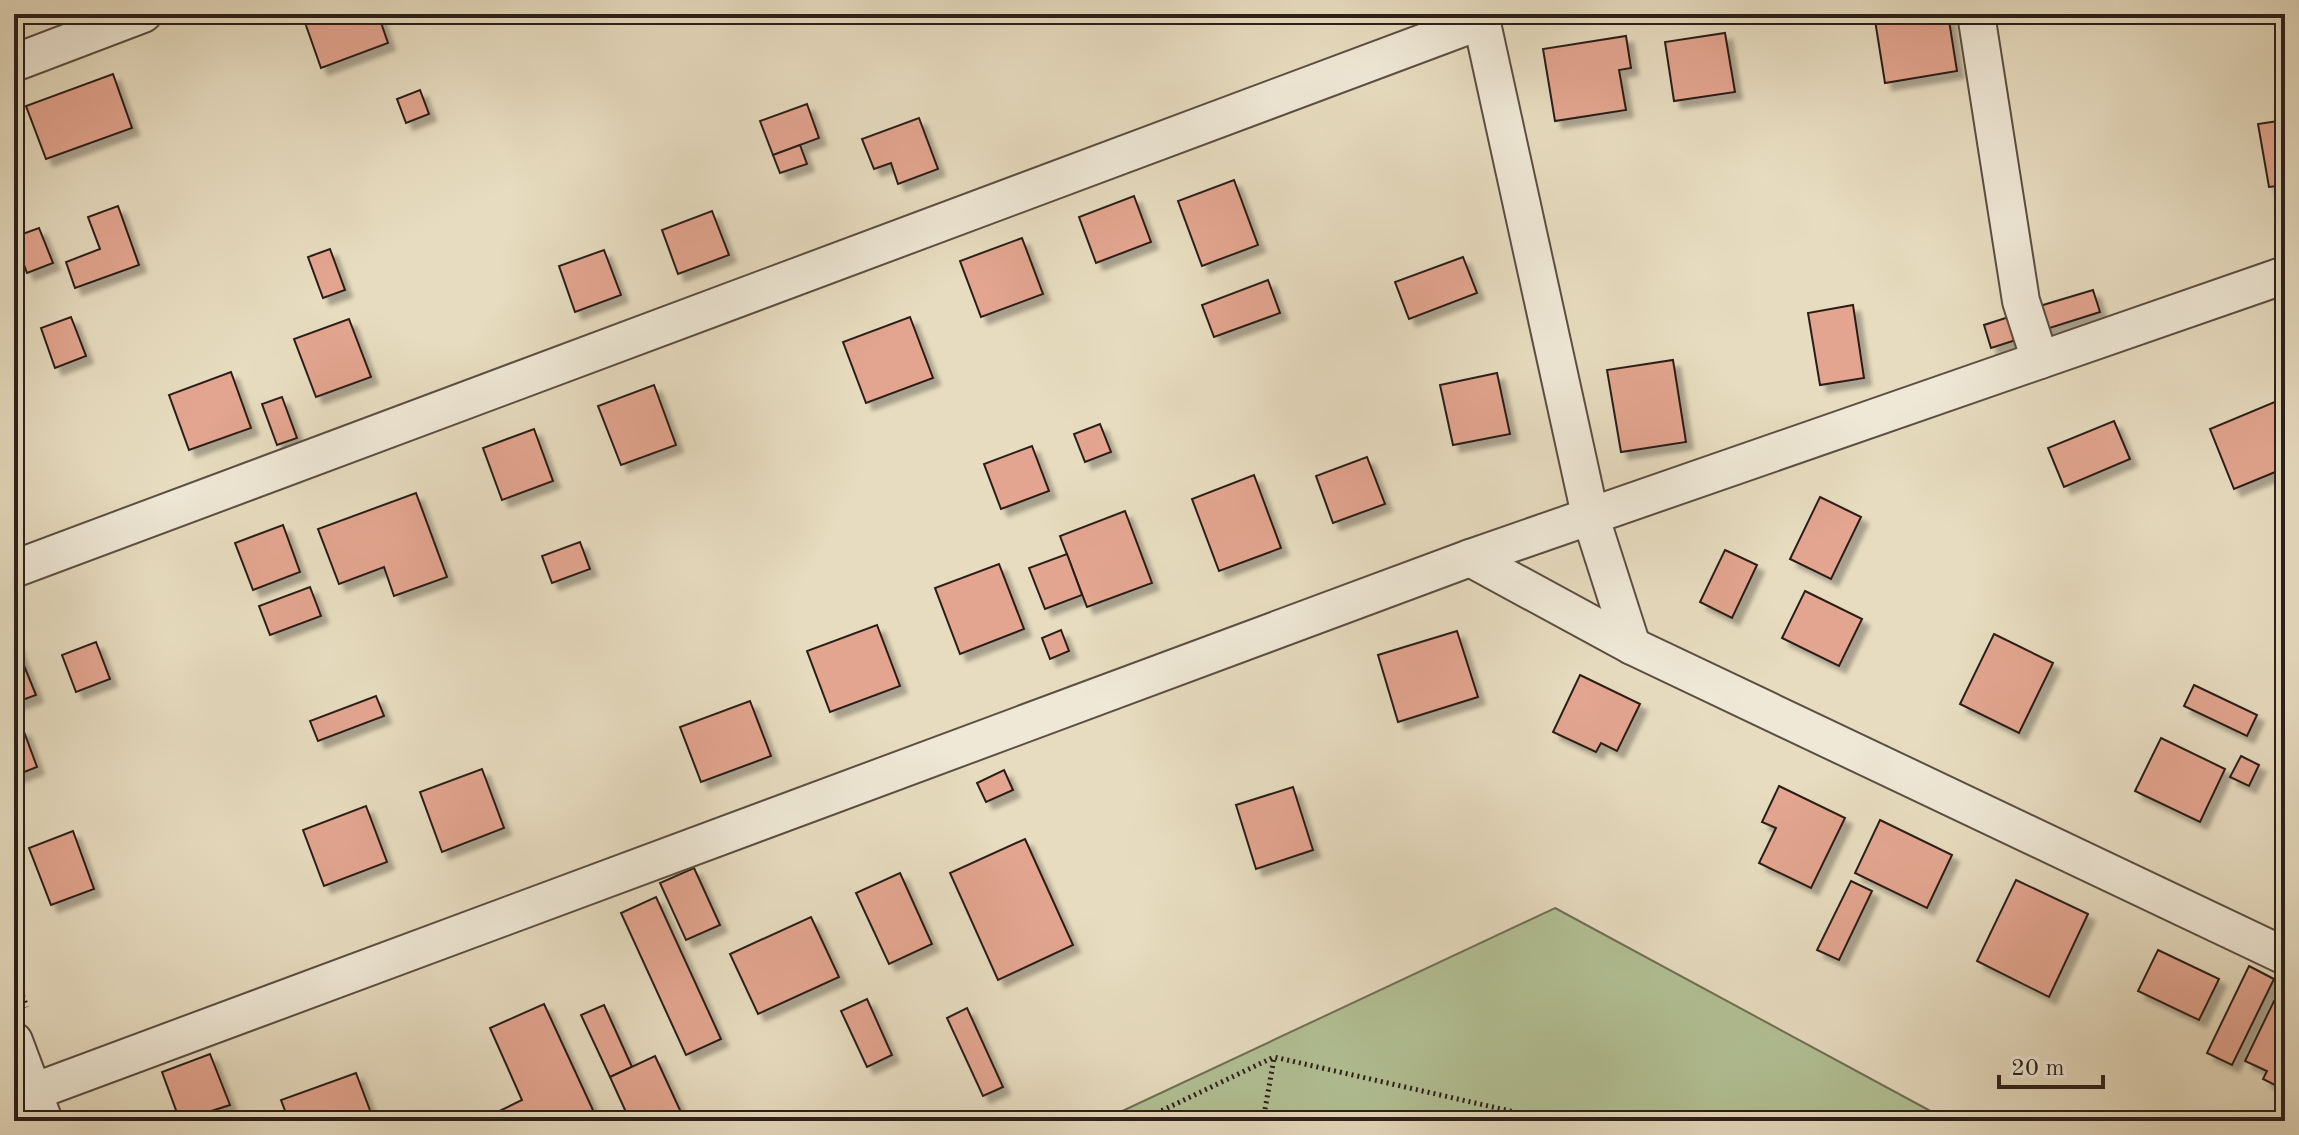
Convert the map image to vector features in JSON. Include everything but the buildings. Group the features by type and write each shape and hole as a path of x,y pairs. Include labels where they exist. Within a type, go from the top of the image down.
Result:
{"street":[{"path":"14,63 143,14"},
{"path":"1976,14 2021,301 2040,360"},
{"path":"14,569 1481,18 1590,515 1632,646"},
{"path":"14,1041 38,1107 1470,558 2285,275"},
{"path":"1470,558 1632,646 2285,956"}],"path":[{"path":"1263,1121 1274,1057"},
{"path":"1140,1121 1274,1057 1554,1121"}],"green space":[{"path":"1555,908 1949,1121 1101,1121"}]}
